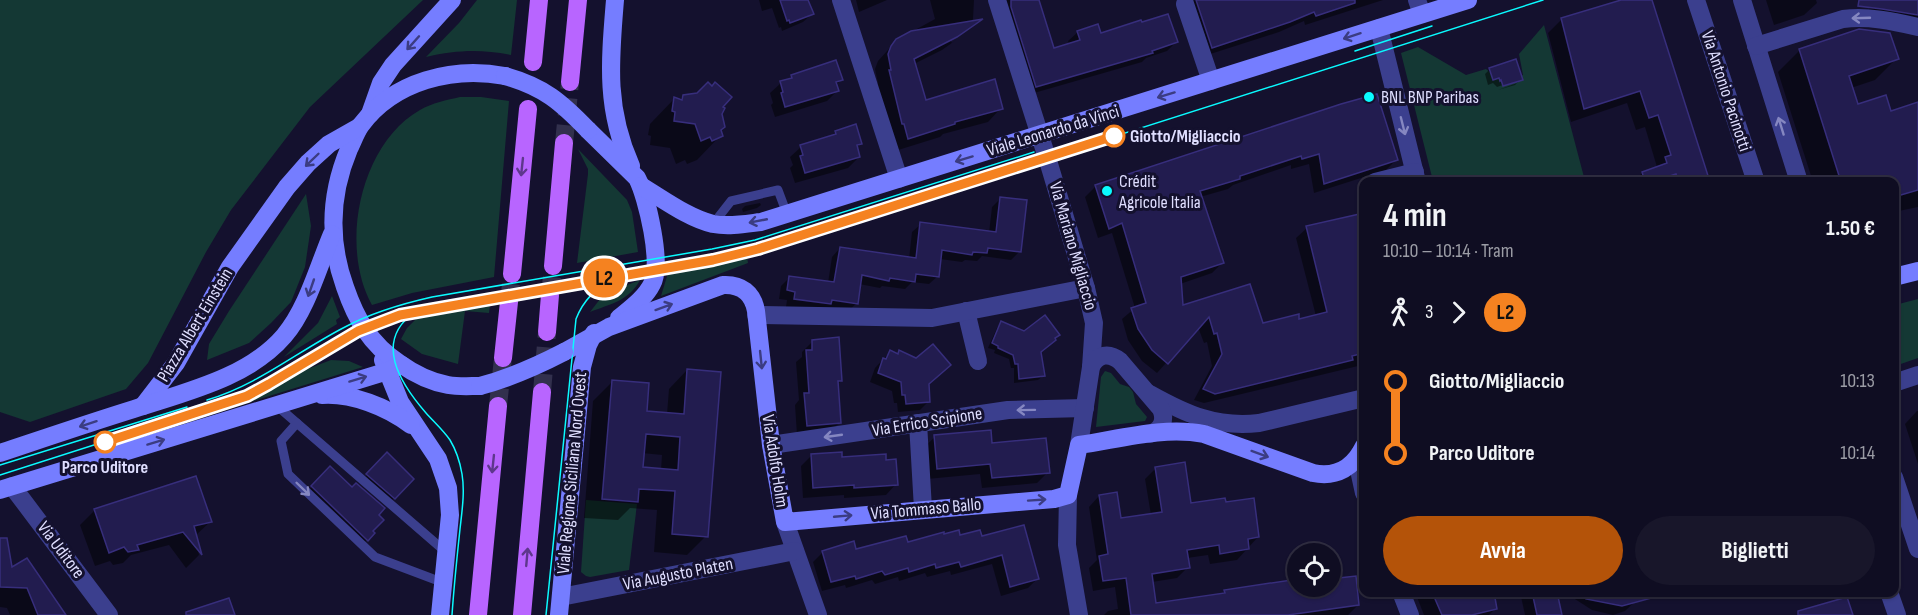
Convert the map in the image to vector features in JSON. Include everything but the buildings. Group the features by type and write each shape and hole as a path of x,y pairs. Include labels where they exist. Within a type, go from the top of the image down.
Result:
{"main road":[{"path":"533,62 539,0"},
{"path":"570,82 578,0"},
{"path":"512,274 528,109"},
{"path":"553,266 564,143"},
{"path":"547,332 550,295"},
{"path":"503,358 509,302"},
{"name":"Viale Regione Siciliana Nord Ovest","path":"522,615 542,392"},
{"path":"478,615 498,406"}],"street":[{"path":"364,121 381,83 393,65 452,0"},
{"path":"6,488 395,368 448,385 480,386 502,380 531,369 602,330 641,299 653,283 656,269 652,227 639,182 623,147 611,99 610,74 615,0"},
{"path":"841,0 899,179"},
{"name":"Via Mariano Migliaccio","path":"997,0 1086,288 1094,323"},
{"name":"Viale Leonardo da Vinci","path":"639,182 694,217 713,224 732,225 760,222 1379,28 1419,7 1468,0"},
{"name":"Via Antonio Pacinotti","path":"1696,0 1754,177"},
{"path":"1742,0 1797,177"},
{"path":"1185,4 1211,81"},
{"path":"1756,46 1843,19 1876,18 1918,27"},
{"path":"1379,28 1416,177"},
{"name":"Piazza Albert Einstein","path":"143,406 176,363 230,267 287,187 308,162 329,144 364,121 389,99 406,88 424,80 478,72 505,76 530,84 564,105 639,182"},
{"name":"Piazza Albert Einstein","path":"143,406 206,385 241,369 271,349 284,337 308,297 332,234 336,186 342,165 364,121"},
{"name":"Piazza Albert Einstein","path":"332,234 341,275 353,310 363,328 395,368"},
{"path":"1899,276 1918,271"},
{"path":"602,330 723,285 739,286 746,291 755,308 932,318 1086,288"},
{"name":"Via Adolfo Holm","path":"755,308 771,445 784,522 818,615"},
{"path":"966,311 978,361"},
{"path":"1094,323 1120,361 1161,409 1164,419 1160,429 1150,434"},
{"path":"1079,615 1067,545 1068,495 1085,408 1094,323"},
{"name":"Viale Regione Siciliana Nord Ovest","path":"560,606 582,367 588,345 602,330"},
{"path":"1091,368 1096,358 1101,356 1112,356 1120,361"},
{"path":"395,368 400,402 438,459 448,488 450,515 440,615"},
{"path":"1899,381 1918,375"},
{"path":"302,397 334,394 357,399 394,414 422,434"},
{"path":"1150,394 1190,415 1207,427 1319,474 1343,471 1353,463 1359,454"},
{"path":"1079,445 1207,427 1259,423 1359,399"},
{"path":"1326,407 1352,404 1359,408"},
{"path":"0,453 143,406"},
{"name":"Via Errico Scipione","path":"771,445 1008,410 1085,408"},
{"path":"918,423 923,509"},
{"name":"Via Uditore","path":"6,488 109,615"},
{"path":"1899,492 1918,549"},
{"name":"Via Tommaso Ballo","path":"784,522 1054,499 1068,495"},
{"name":"Via Augusto Platen","path":"560,606 795,551"},
{"path":"1403,597 1410,615"},
{"path":"1892,597 1897,615"}],"lane":[{"path":"713,224 731,201 778,190 787,214"},
{"path":"276,405 447,553"},
{"path":"297,423 281,441 288,474 375,557 444,583"}],"green space":[{"name":"Parco Uditore","path":"0,0 423,0 310,107 231,210 206,252 148,363 126,389 30,422 0,412"},
{"path":"477,0 517,0 511,55 469,51 426,57 459,23"},
{"path":"1544,25 1584,177 1432,177 1401,53 1418,47 1466,75 1486,69 1501,81 1523,75 1519,54"},
{"path":"460,97 509,101 494,277 412,293 372,305 362,281 357,254 357,226 361,198 370,171 383,147 399,126 420,110"},
{"path":"578,149 627,200 632,212 638,252 577,263 588,174 588,169"},
{"path":"306,194 311,226 305,267 291,302 249,343 207,360 209,344"},
{"path":"747,257 748,263 661,296 668,273"},
{"path":"640,280 625,297 590,312 604,294"},
{"path":"332,296 340,317 336,320 337,324 284,357 318,323"},
{"path":"1918,299 1918,358 1899,365 1899,304"},
{"path":"490,304 489,313 465,311 458,364 422,354 401,339 407,328 419,316"},
{"path":"331,360 349,361 363,367 250,402 249,399 305,370"},
{"path":"1105,371 1111,373 1120,384 1129,387 1133,392 1136,404 1147,417 1145,421 1096,427 1101,377"},
{"path":"586,500 637,504 629,570 590,577 581,572"}],"tunnel":[{"path":"564,143 570,82"},
{"path":"550,295 553,266"},
{"path":"509,302 512,274"},
{"path":"542,392 547,332"},
{"path":"498,406 503,358"}],"tram line":[{"path":"0,475 247,396 340,341 400,315 758,250 1543,0"},
{"path":"1355,51 1432,26"},
{"name":"L2","path":"105,442 247,396 358,331 400,315 713,260 758,249 1114,136"},
{"path":"207,400 226,394 261,377 328,336 356,322 398,306 432,297 755,240 1034,152"},
{"path":"546,615 576,319 582,306 591,295 614,279"},
{"path":"415,312 402,323 395,336 393,349 395,362 407,389 450,440 459,461 463,481 452,615"},
{"path":"0,465 187,407"}],"place":[{"name":"BNL BNP Paribas","path":"1369,97"},
{"name":"Giotto/Migliaccio","path":"1114,136"},
{"name":"Crédit Agricole Italia","path":"1107,191"},
{"name":"Parco Uditore","path":"105,442"}]}
